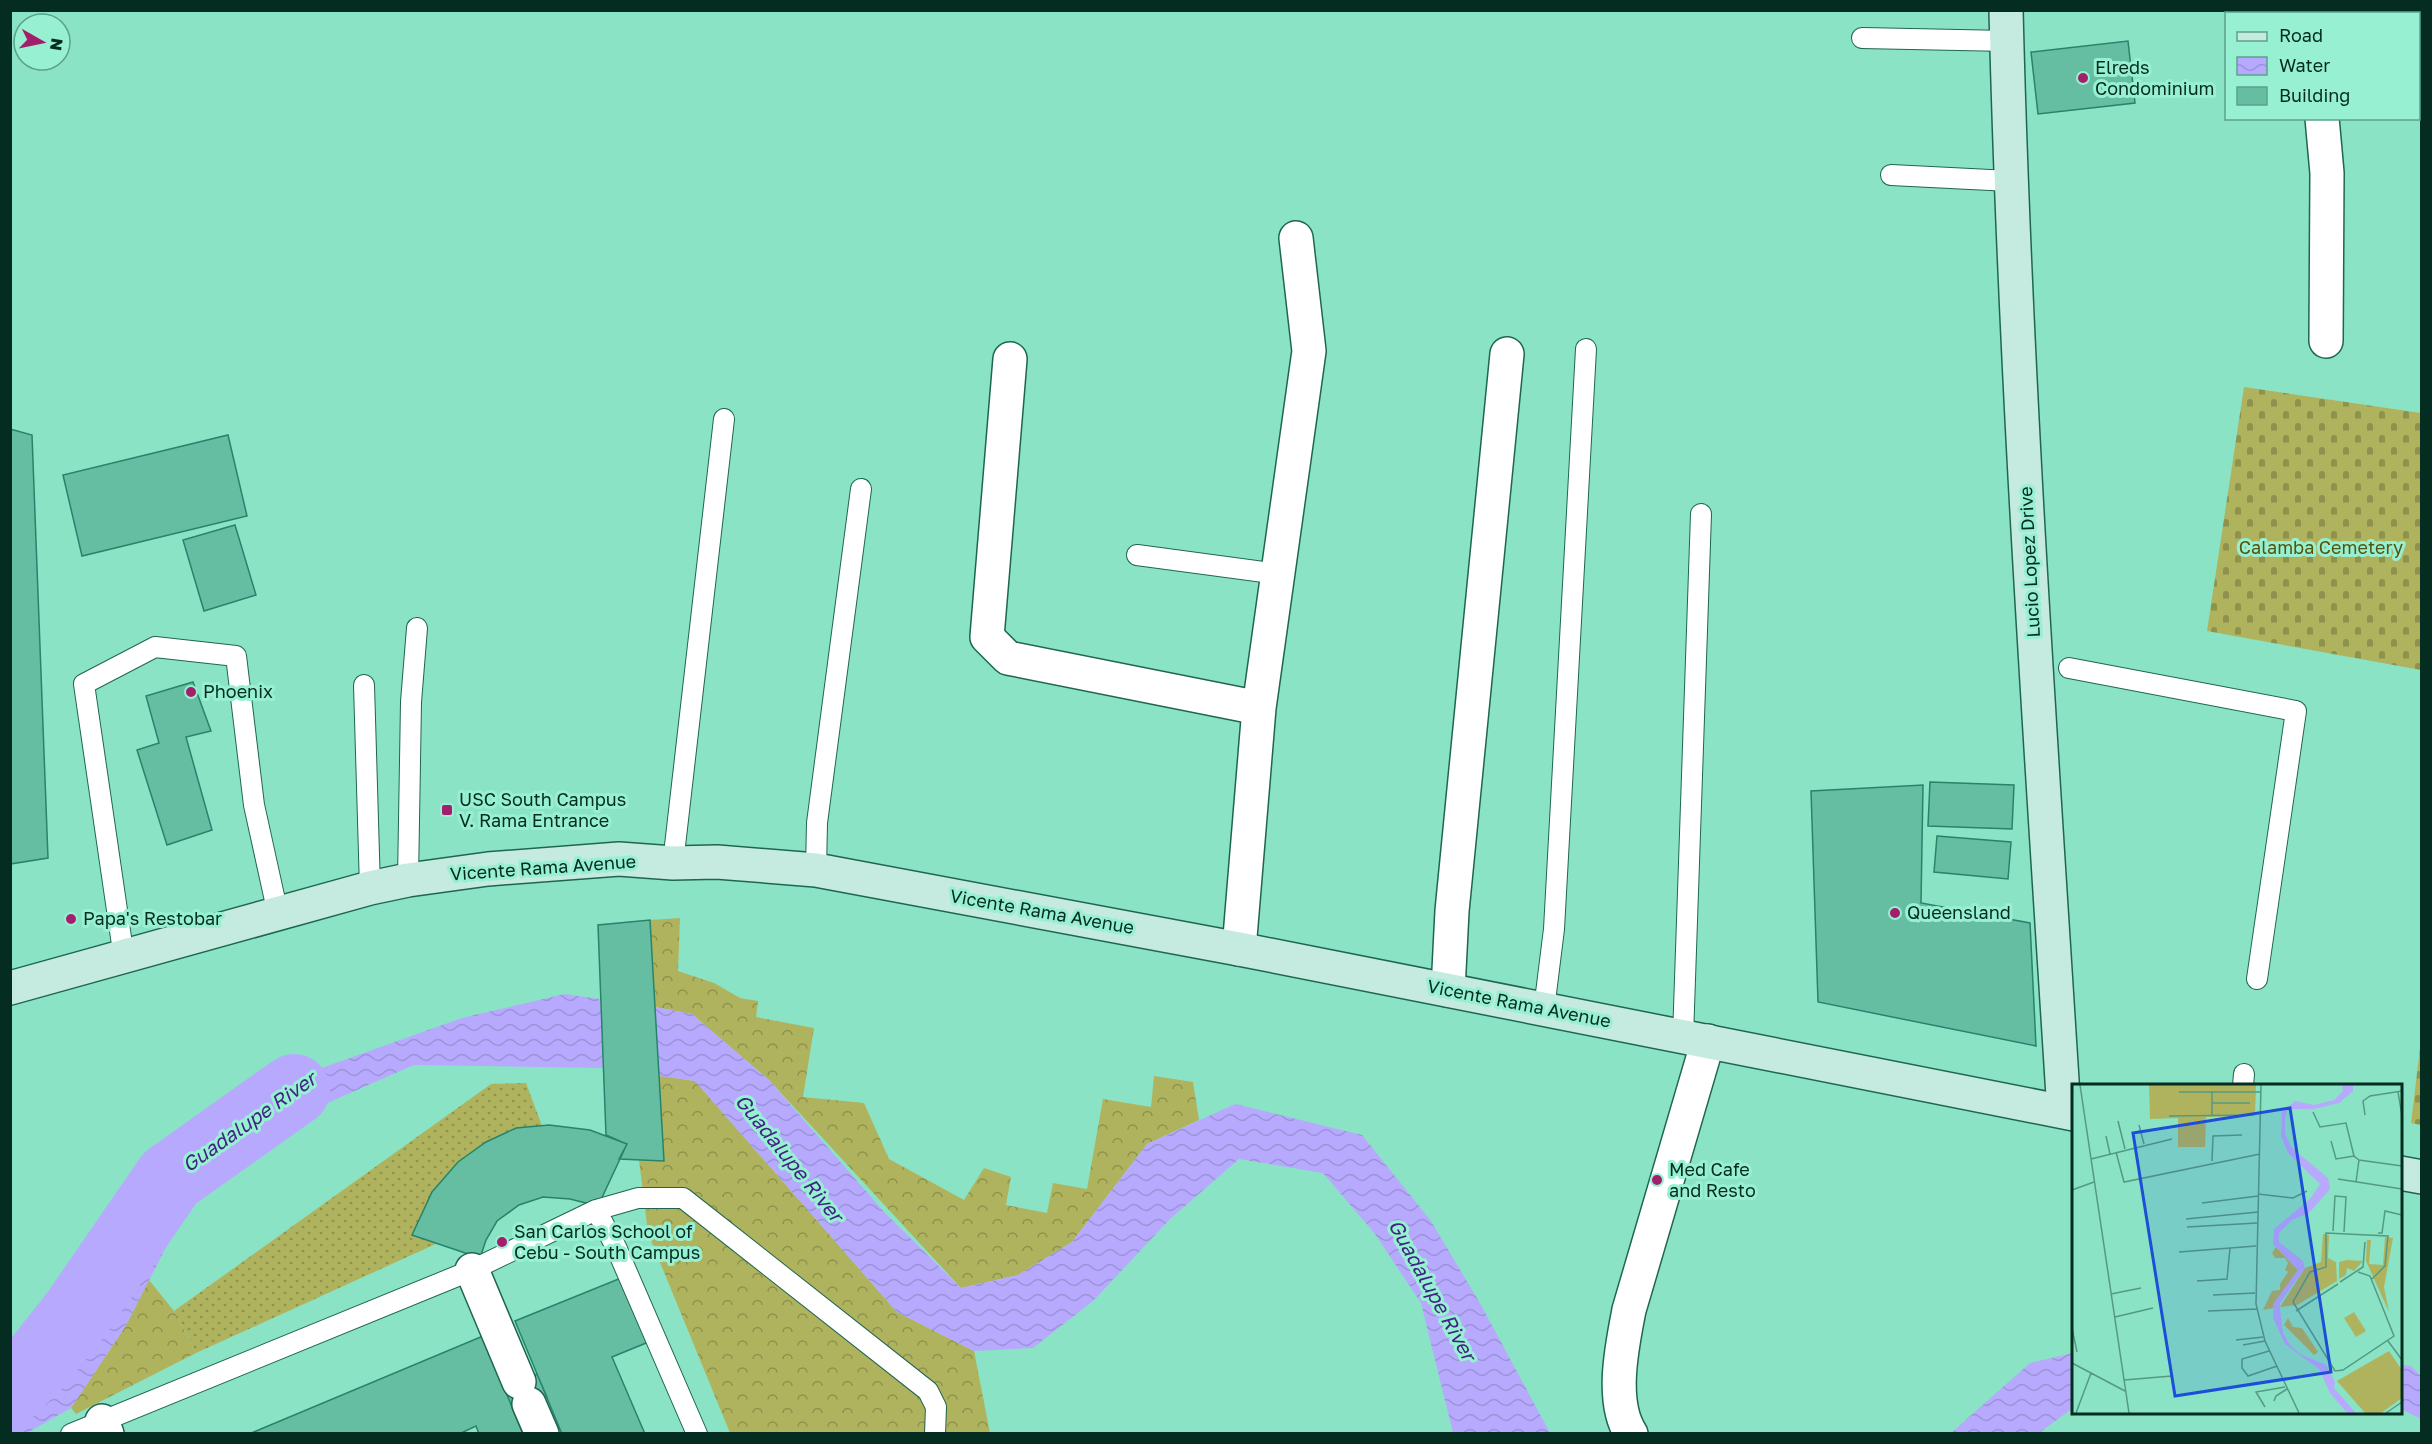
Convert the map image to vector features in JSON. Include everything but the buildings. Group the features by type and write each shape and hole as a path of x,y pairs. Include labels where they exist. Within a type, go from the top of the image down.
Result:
{"main road":[{"name":"Lucio Lopez Drive","path":"2006,26 2010,181 2035,662 2068,1113"},
{"name":"Vicente Rama Avenue","path":"10,988 370,888 408,880 488,869 619,859 717,862 816,870 1239,949 2068,1113"},
{"path":"2402,1173 2421,1177"}],"street":[{"path":"2322,120 2327,173 2326,341"},
{"path":"1239,949 1259,708 1309,351 1296,238"},
{"path":"1448,990 1452,911 1507,354"},
{"path":"1010,359 987,637 1008,658 1259,708"},
{"path":"1631,1434 1625,1424 1621,1399 1622,1347 1695,1039"},
{"path":"472,1270 542,1434"}],"lane":[{"path":"1862,38 2006,26"},
{"path":"1891,175 2010,181"},
{"path":"1544,1009 1554,928 1586,349"},
{"path":"673,862 724,419"},
{"path":"816,870 817,823 861,489"},
{"path":"1695,1039 1701,514"},
{"path":"1137,555 1278,574"},
{"path":"408,880 411,702 417,628"},
{"path":"124,958 84,684 155,647 236,656 254,806 278,914"},
{"path":"2069,668 2296,711 2257,979"},
{"path":"364,685 370,888"},
{"path":"71,1434 104,1427 472,1270 596,1210 638,1198 683,1197 928,1390 936,1407 935,1434"},
{"path":"596,1210 616,1247 697,1434"}],"green space":[{"name":"Calamba Cemetery","path":"2244,387 2421,413 2421,670 2207,631"},
{"path":"680,918 678,971 714,983 740,998 758,1001 756,1017 814,1028 803,1097 864,1103 889,1159 964,1200 984,1168 1011,1177 1006,1205 1047,1213 1053,1183 1087,1189 1103,1099 1151,1107 1154,1076 1193,1082 1199,1120 1147,1144 1072,1242 1018,1275 961,1288 769,1080 692,1014 655,1007 650,920"},
{"path":"2421,1040 2421,1125 2411,1123"},
{"path":"659,1075 695,1081 897,1312 974,1351 990,1433 730,1433 648,1233 639,1160 663,1161"},
{"path":"526,1083 542,1126 516,1128 486,1142 458,1162 432,1192 412,1235 438,1243 196,1353 174,1311 491,1084"},
{"path":"149,1280 174,1311 196,1353 76,1414 71,1408 125,1327"}],"water":[{"path":"565,994 692,1014 769,1080 885,1213 961,1288 1018,1275 1072,1242 1147,1144 1235,1104 1362,1135 1431,1221 1481,1305 1550,1433 1453,1433 1421,1303 1375,1234 1323,1173 1239,1159 1170,1219 1093,1301 1033,1348 974,1351 897,1312 695,1081 603,1068 414,1065 291,1119 189,1203 125,1327 71,1408 27,1433 11,1433 10,1354 43,1339 102,1268 161,1188 316,1070 462,1018"},
{"path":"2072,1353 2072,1409 2039,1433 1951,1433 2030,1363"},
{"path":"2402,1364 2411,1366 2421,1376 2421,1419 2402,1410"}],"waterway":[{"name":"Guadalupe River","path":"10,1389 39,1361 77,1313 170,1178 294,1090"}],"place":[{"name":"Elreds Condominium","path":"2083,78"},
{"name":"Phoenix","path":"191,692"},
{"name":"USC South Campus V. Rama Entrance","path":"447,810"},
{"name":"Queensland","path":"1895,913"},
{"name":"Papa's Restobar","path":"71,919"},
{"name":"Med Cafe and Resto","path":"1657,1180"},
{"name":"San Carlos School of Cebu - South Campus","path":"502,1242"}]}
